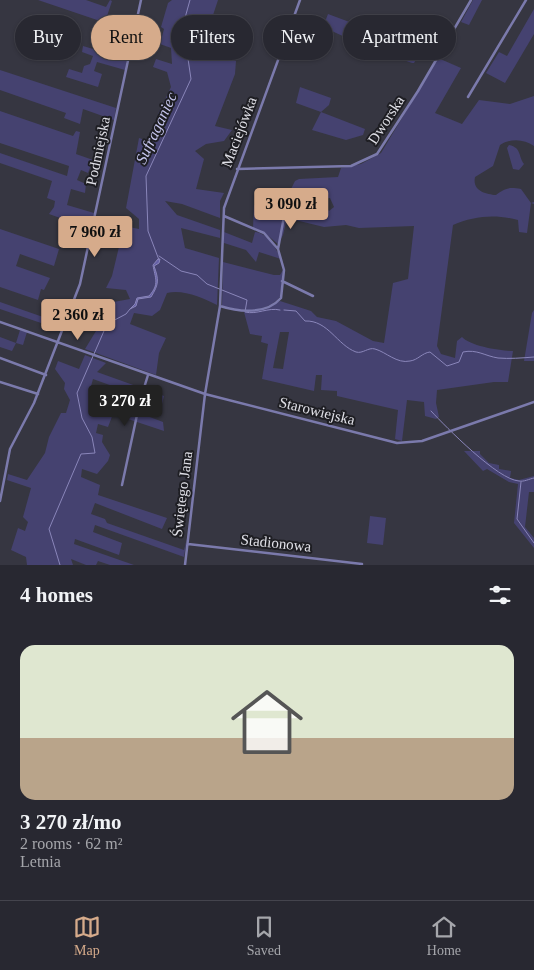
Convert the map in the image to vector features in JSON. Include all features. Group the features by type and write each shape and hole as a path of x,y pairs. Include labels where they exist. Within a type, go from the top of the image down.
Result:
{"street":[{"name":"Podmiejska","path":"0,501 10,449 38,394 80,284 141,0"},
{"name":"Maciejówka","path":"220,306 226,197 300,0"},
{"name":"Dworska","path":"237,169 352,166 377,154 418,90 470,0"},
{"path":"468,97 526,0"},
{"path":"278,249 286,206 290,203 324,199"},
{"path":"220,306 245,311 262,309 277,302 280,298 284,264 278,249 264,234 224,216"},
{"path":"282,281 313,296"},
{"name":"Świętego Jana","path":"185,565 205,394 220,306"},
{"path":"0,322 59,343"},
{"name":"Starowiejska","path":"59,343 205,394 397,443 419,442 534,402"},
{"path":"0,358 46,375"},
{"path":"122,485 140,401 148,375"},
{"path":"0,382 38,394"},
{"name":"Stadionowa","path":"188,544 362,564"}],"shaded area":[{"path":"38,0 86,0 106,7 110,0 112,1 107,15 91,15 91,18"},
{"path":"172,0 218,0 213,15 171,15 171,48 161,44 164,29 161,27 168,3"},
{"path":"473,0 482,0 469,25 461,22"},
{"path":"534,9 534,34 505,83 486,73 499,52 507,56"},
{"path":"333,16 343,20 343,36 333,32"},
{"path":"83,46 91,48 91,55 82,52"},
{"path":"92,60 127,60 125,70 97,62 94,71 102,74 98,87 66,77 69,69 82,73 84,66 90,64"},
{"path":"156,60 172,64 172,60 236,61 235,74 215,126 232,130 224,141 206,144 195,151 204,159 196,189 224,193 220,201 220,218 182,204 165,201 177,215 220,230 220,238 181,228 185,248 219,258 217,305 193,295 173,292 167,293 160,310 152,316 134,313 130,324 166,338 159,353 156,375 85,349 107,313 95,308 97,305 130,299 126,290 106,288 112,276 124,226 139,229 139,219 126,208 139,138 148,141 160,118 158,114 171,87 167,72 153,67"},
{"path":"404,60 416,60 412,63"},
{"path":"437,60 443,60 461,68 435,113 462,124 479,100 510,104 534,96 534,146 517,140 500,145 493,166 475,177 476,186 484,193 496,195 507,189 521,189 531,203 527,233 519,232 518,220 501,217 477,218 453,225 437,346 441,354 455,358 457,341 462,337 478,345 513,351 508,382 494,382 437,390 436,403 439,417 436,419 425,416 424,402 407,400 402,441 395,439 398,410 337,396 337,391 321,390 322,375 316,375 314,391 262,379 268,344 261,342 262,336 250,334 244,312 266,309 280,301 311,311 317,317 336,321 373,341 384,343 393,283 408,279 414,226 359,228 346,225 324,227 287,218 283,235 278,244 267,235 253,228 254,205 281,209 295,181 299,179 338,177 341,168 361,164 381,153","holes":["330,198 334,207 329,211 323,204 324,199","280,332 289,332 283,369 273,368"]},
{"path":"0,70 116,108 114,120 83,109 80,124 64,118 66,113 0,90"},
{"path":"300,87 331,98 329,105 321,112 296,103"},
{"path":"0,111 73,136 76,131 80,132 76,154 93,160 88,173 81,170 77,180 86,184 85,193 71,189 67,205 94,213 91,229 49,214 54,207 55,201 47,198 52,181 0,163 0,153 67,176 69,166 0,143"},
{"path":"321,112 365,129 363,135 346,140 312,130"},
{"path":"509,145 518,150 524,164 519,170 513,169 507,148"},
{"path":"0,229 59,249 54,266 20,254 16,266 50,278 44,290 41,289 38,300 0,287"},
{"path":"224,232 252,243 255,232 260,233 268,238 281,259 259,252 256,262 246,250 224,243"},
{"path":"160,259 159,263 154,266 157,275 157,285 154,293 151,297 138,299 136,306 130,309 135,304 137,298 149,296 155,288 156,281 153,265"},
{"path":"223,262 274,275 280,275 283,270 280,297 260,309 245,310 222,306"},
{"path":"0,302 43,317 41,323 0,309"},
{"path":"534,310 534,361 524,361 532,313"},
{"path":"20,330 27,332 23,345 16,343"},
{"path":"0,337 16,343 12,351 0,347"},
{"path":"85,355 106,363 97,372 164,396 162,404 93,379 89,394 163,422 164,431 113,414 108,427 98,424 96,433 103,435 102,442 110,455 108,461 97,474 82,469 81,477 100,485 98,495 167,518 162,529 95,503 91,514 105,519 107,523 184,550 187,538 184,557 95,525 93,532 122,543 119,555 75,539 74,544 134,565 110,565 98,561 96,565 86,565 71,559 73,565 27,565 26,557 11,550 18,528 25,531 28,522 23,517 31,488 7,480 8,474 27,480 45,453 49,437 61,413 66,413 70,400 64,389 65,383 55,369 58,361 79,369"},
{"path":"464,451 480,451 480,454 489,463 499,465 499,469 511,471 510,478 519,480 534,476 534,492 529,492 525,527 534,538 534,548 514,523 518,484 509,482 487,469 483,471"},
{"path":"370,516 386,518 383,545 367,543"}],"waterway":[{"name":"Sufraganiec","path":"159,260 148,231 146,176 191,79 183,25 190,0"},
{"path":"159,256 181,271 197,275 207,284 247,300 245,312 254,313 271,309 280,310"},
{"name":"Sufraganiec","path":"60,565 49,529 81,454 95,453 92,437 82,418 77,393 107,324 126,314 130,309"},
{"path":"284,310 296,311 305,321 320,324 349,349 356,352 375,349 401,361 413,360 430,352 447,366 459,362 463,352 468,351 498,358 534,357"},
{"path":"431,411 473,452 498,472 519,481 534,478"},
{"path":"521,482 517,519 534,543"}]}
